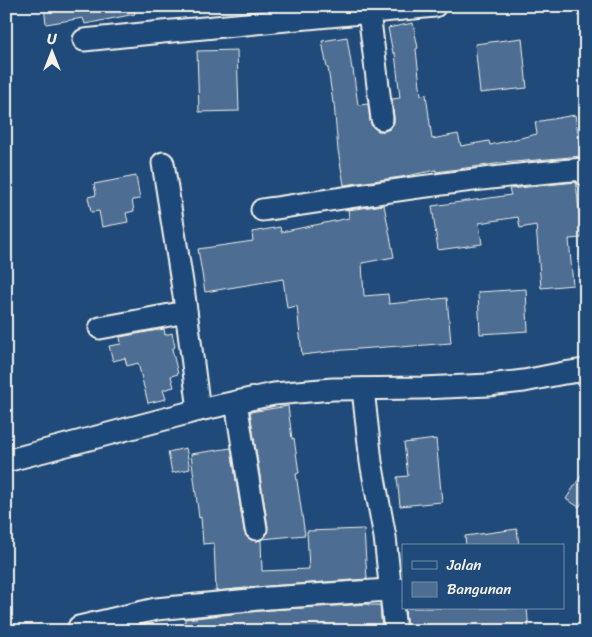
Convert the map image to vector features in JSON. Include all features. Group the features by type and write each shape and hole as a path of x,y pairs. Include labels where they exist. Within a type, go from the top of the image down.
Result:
{"street":[{"path":"84,40 435,6"},
{"path":"369,12 382,118"},
{"path":"163,163 199,410"},
{"path":"262,210 518,174 586,169 586,175"},
{"path":"100,328 186,312"},
{"path":"6,460 199,410 274,394 333,389 489,385 586,370"},
{"path":"363,389 372,462 385,537 397,590 395,631"},
{"path":"236,402 256,529"},
{"path":"79,627 156,609 269,598 397,590"}],"building":[{"path":"44,6 134,6 135,14 85,24 83,18 46,24"},
{"path":"413,23 418,48 416,49 421,95 426,94 432,139 458,134 461,146 489,141 490,145 537,134 535,122 575,115 582,156 503,163 436,172 436,170 344,185 338,150 334,103 322,41 347,37 358,105 368,104 372,126 378,131 384,131 390,129 394,123 392,99 400,98 395,53 393,53 388,28"},
{"path":"522,38 527,88 480,93 475,44"},
{"path":"237,50 239,111 199,112 197,51"},
{"path":"136,176 140,199 132,200 134,211 126,213 128,222 102,227 99,211 91,212 88,197 96,195 94,184"},
{"path":"576,182 582,238 569,239 573,285 541,288 536,225 520,228 518,217 479,223 482,244 438,250 432,206 511,195 509,189"},
{"path":"384,205 394,257 362,263 364,296 388,294 389,304 447,298 451,343 344,350 302,355 297,306 287,308 283,279 205,292 198,249 253,241 252,232 280,227 281,232 349,218 348,210"},
{"path":"526,289 528,331 480,334 478,292"},
{"path":"164,329 165,335 172,333 175,347 172,349 178,374 171,376 174,387 163,390 166,399 148,403 138,363 127,366 125,358 113,361 109,346 121,344 120,337"},
{"path":"288,406 299,473 296,474 305,535 262,539 267,534 268,527 250,412"},
{"path":"436,439 442,502 400,506 397,477 408,476 404,443"},
{"path":"186,448 190,469 172,473 168,452"},
{"path":"231,448 244,531 251,540 261,540 262,571 309,569 307,531 364,529 367,579 216,591 214,543 203,544 201,517 199,518 191,454"},
{"path":"586,468 586,498 579,507 566,499"},
{"path":"517,529 519,544 466,544 465,536"},
{"path":"368,604 380,605 382,631 185,631 185,619 270,610"},
{"path":"405,610 527,610 529,631 407,631"}]}
